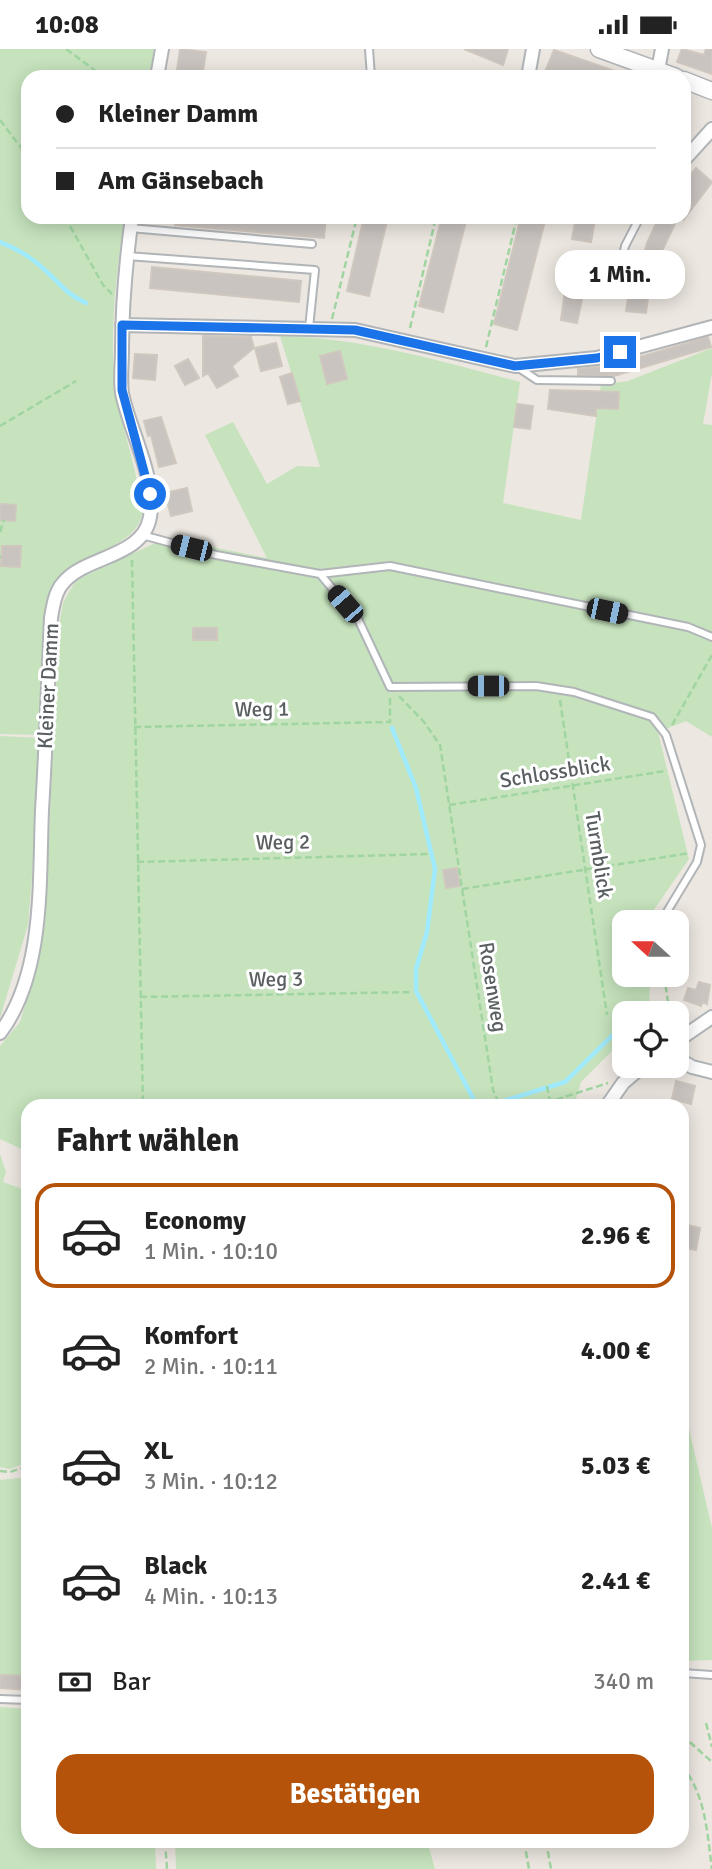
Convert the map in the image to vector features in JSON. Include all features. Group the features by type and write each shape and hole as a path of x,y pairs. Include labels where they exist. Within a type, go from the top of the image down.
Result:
{"street":[{"path":"158,70 162,49"},
{"path":"529,70 533,49"},
{"path":"599,49 658,70 662,49"},
{"path":"691,83 712,91"},
{"path":"691,152 712,129"},
{"path":"131,224 122,305 122,390 150,494 149,520 141,535"},
{"path":"122,325 355,330 515,366 597,358 712,327"},
{"name":"Kleiner Damm","path":"0,1033 11,1018 28,968 37,918 51,618 55,599 63,583 72,575 130,545 141,535"},
{"path":"689,1033 712,1017"},
{"path":"689,1065 712,1072"},
{"path":"612,1099 629,1078"}],"lane":[{"path":"369,49 370,70"},
{"path":"140,224 312,244"},
{"path":"616,289 625,246 636,224"},
{"path":"127,256 315,270 309,328"},
{"path":"515,366 537,380 611,381"},
{"path":"141,535 216,555 320,574 390,566 688,627 712,637"},
{"path":"320,574 358,618 390,687 536,685 571,691 652,717 666,735 701,845 697,862 668,910"},
{"path":"689,1673 712,1675"},
{"path":"0,1699 21,1700"}],"path":[{"path":"66,49 94,70"},
{"path":"0,120 21,148"},
{"path":"69,224 103,285 122,305"},
{"path":"330,329 355,224"},
{"path":"407,342 434,224"},
{"path":"483,360 515,224"},
{"path":"0,426 76,381"},
{"path":"0,532 4,520"},
{"path":"130,545 143,1099"},
{"path":"666,735 712,655"},
{"name":"Weg 1","path":"134,727 390,722 390,687"},
{"name":"Turmblick","path":"560,699 607,1016"},
{"name":"Rosenweg","path":"407,705 440,745 493,1090 497,1099"},
{"name":"Schlossblick","path":"449,805 665,771"},
{"name":"Weg 2","path":"137,862 429,854"},
{"path":"462,889 687,854"},
{"name":"Weg 3","path":"141,997 413,992"},
{"path":"547,1086 549,1099"},
{"path":"560,1099 593,1089 590,1094"},
{"path":"0,1471 10,1472 21,1468"},
{"path":"706,1723 712,1747"},
{"path":"689,1741 712,1762"},
{"path":"689,1774 704,1807 712,1869"},
{"path":"166,1848 167,1869"},
{"path":"525,1848 529,1869"},
{"path":"547,1848 551,1869"}],"green space":[{"path":"0,49 154,49 150,70 21,70 21,224 124,224 115,299 113,362 119,407 143,508 138,526 128,536 71,568 49,597 43,735 0,734"},
{"path":"280,336 371,346 520,382 503,503 581,520 601,385 628,381 712,348 712,373 703,424 712,425 712,737 686,721 658,732 689,859 654,910 612,910 612,987 650,987 649,1001 612,1001 612,1051 581,1082 576,1099 21,1099 21,1149 0,1139 0,1046 20,1022 36,969 45,918 59,626 63,603 76,580 166,538 267,558 205,435 233,422 267,484 297,466 320,467"},
{"path":"0,736 43,738 28,925 0,1018"},
{"path":"0,1154 6,1172 3,1182 21,1188 21,1465 10,1469 0,1467"},
{"path":"689,1429 712,1528 712,1660 689,1661"},
{"path":"21,1478 21,1690 0,1688 0,1480"},
{"path":"0,1707 21,1708 21,1848 155,1848 156,1869 0,1869"},
{"path":"175,1848 429,1848 435,1869 176,1869"}],"building":[{"path":"180,49 206,52 203,70 177,70"},
{"path":"464,49 508,49 503,65"},
{"path":"682,49 704,55 706,49 712,49 712,74 677,62"},
{"path":"554,50 612,70 546,70"},
{"path":"696,168 712,182 691,210 691,174"},
{"path":"175,224 325,224 324,238"},
{"path":"362,224 386,224 369,296 347,291"},
{"path":"440,224 465,224 443,312 419,306"},
{"path":"519,224 544,224 517,330 494,324"},
{"path":"575,224 594,224 591,242 572,239"},
{"path":"656,224 675,224 656,264 659,265 653,284 650,283 646,313 626,311 629,291 634,291 647,243"},
{"path":"569,263 589,266 577,323 561,320"},
{"path":"152,267 301,281 299,302 150,288"},
{"path":"203,336 251,337 254,348 232,366 238,376 217,388 208,373 203,376"},
{"path":"708,337 711,347 614,376 578,375 578,369 609,366"},
{"path":"276,343 282,366 261,371 255,348"},
{"path":"340,351 347,379 327,384 320,356"},
{"path":"135,354 157,355 155,380 133,378"},
{"path":"188,359 199,378 185,385 175,366"},
{"path":"292,373 300,401 288,404 280,377"},
{"path":"550,390 619,392 618,409 596,408 596,416 548,409"},
{"path":"517,404 533,406 530,429 514,427"},
{"path":"161,417 176,463 159,467 151,435 148,436 144,421"},
{"path":"187,488 192,511 171,516 165,493"},
{"path":"0,504 16,505 15,521 0,520"},
{"path":"2,546 21,546 20,567 1,566"},
{"path":"193,628 217,628 217,640 193,640"},
{"path":"457,868 460,886 446,888 443,870"},
{"path":"699,982 710,985 707,1004 703,1002 701,1006 684,1000 688,988 696,990"},
{"path":"676,1081 695,1086 691,1104 689,1099 672,1099"},
{"path":"689,1225 700,1228 696,1250 689,1248"},
{"path":"0,1675 21,1676 21,1690 0,1688"}],"waterway":[{"path":"0,242 31,258 69,293 86,303"},
{"path":"392,728 416,788 435,869 427,932 416,969 416,991 473,1099"},
{"path":"510,1099 565,1082 612,1036"}],"route":[{"path":"150,494 122,390 122,325 355,330 515,366 597,358 620,352"}]}
